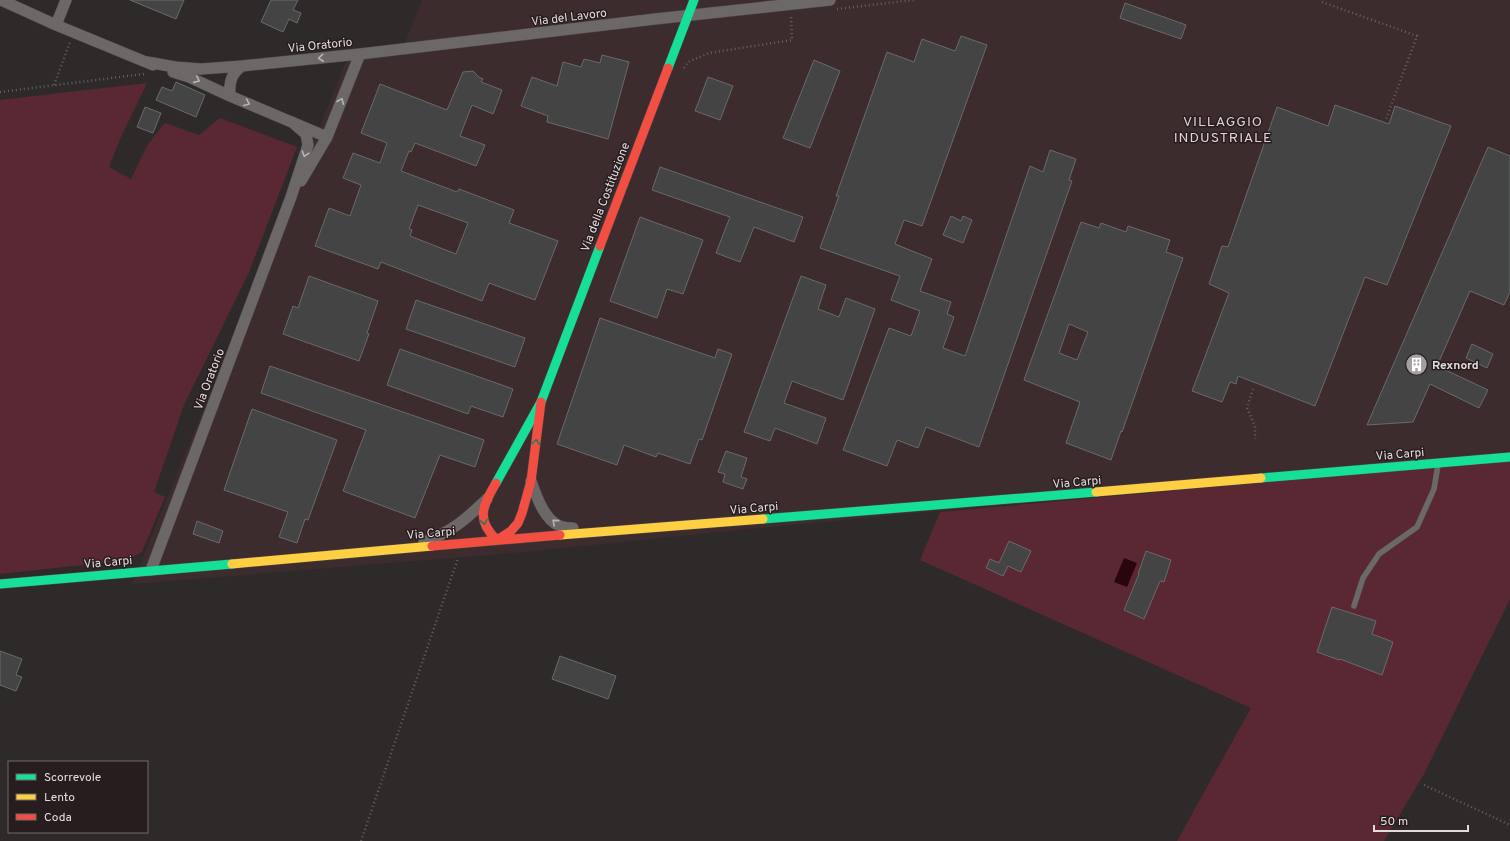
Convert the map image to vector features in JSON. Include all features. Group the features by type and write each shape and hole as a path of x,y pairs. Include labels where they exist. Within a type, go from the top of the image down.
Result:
{"main road":[{"name":"Via della Costituzione","path":"541,402 531,481 522,512 518,523 511,531 497,540 487,532 483,524 483,512 487,499 541,402 694,0"},
{"name":"Via Carpi","path":"0,584 151,570 322,557 464,542 1136,489 1510,457"}],"street":[{"name":"Via Oratorio","path":"1,0 56,25 147,62 189,77 327,137"},
{"path":"56,25 66,0"},
{"name":"Via del Lavoro","path":"360,54 655,19 834,4"},
{"name":"Via Oratorio","path":"147,62 201,70 360,54 327,137 291,197"},
{"path":"230,96 230,78 235,71 242,66"},
{"name":"Via Oratorio","path":"151,570 291,197 308,145 306,134 292,122"},
{"name":"Via della Costituzione","path":"531,481 541,506 554,523 560,527 605,532"},
{"name":"Via della Costituzione","path":"412,547 443,535 463,522 487,499"}],"lane":[{"path":"1354,606 1364,578 1379,554 1417,527 1434,489 1438,463"}],"path":[{"path":"834,4 914,0"},
{"path":"1322,2 1417,36 1386,119"},
{"path":"680,73 688,62 709,53 792,40 791,14 798,13"},
{"path":"54,85 74,32"},
{"path":"0,92 143,74 150,75"},
{"path":"1253,389 1247,408 1255,426 1255,439"},
{"path":"361,841 464,542"},
{"path":"1424,785 1510,825"}],"shaded area":[{"path":"422,0 1510,0 1510,460 893,515 512,553 132,584 350,52 403,48"},
{"path":"147,83 121,137 109,167 131,179 148,144 165,123 199,135 220,118 297,147 249,272 184,405 154,492 165,497 142,552 128,560 0,574 0,100"},
{"path":"1510,460 1510,599 1424,774 1384,841 1177,841 1251,708 920,560 940,512"},
{"path":"1124,558 1137,563 1127,587 1114,582"}],"building":[{"path":"130,0 184,0 176,19"},
{"path":"271,0 298,0 293,10 301,13 297,23 289,19 283,32 261,22"},
{"path":"1125,3 1186,25 1181,39 1120,18"},
{"path":"961,36 987,45 922,226 904,220 895,244 932,259 920,291 951,302 947,314 954,317 943,348 965,356 1030,166 1043,172 1050,150 1076,159 1069,180 1072,181 979,447 926,427 918,448 897,440 887,466 843,450 889,328 911,336 920,311 891,300 900,276 820,248 839,196 836,196 887,52 914,62 922,39 955,51"},
{"path":"602,55 629,62 608,139 547,122 548,116 521,106 532,77 557,86 563,62 581,67 584,59 600,63"},
{"path":"814,60 840,71 810,148 783,138"},
{"path":"473,71 483,79 481,82 502,90 493,114 472,105 460,136 485,145 476,166 415,143 411,152 409,151 401,171 457,192 459,189 514,210 509,223 558,241 535,300 489,283 482,301 381,262 378,269 315,246 329,208 350,216 361,185 343,178 353,153 380,163 387,143 361,133 380,84 447,110 463,72","holes":["418,205 468,223 456,254 410,236 412,230 409,229"]},
{"path":"708,77 733,86 720,120 695,111"},
{"path":"176,82 205,95 196,117 156,100 162,87 172,91"},
{"path":"1335,105 1389,124 1395,106 1451,126 1387,285 1365,277 1315,406 1238,376 1236,384 1230,382 1222,402 1192,391 1229,293 1209,284 1222,246 1228,247 1277,107 1328,126"},
{"path":"145,107 161,113 153,133 137,127"},
{"path":"1488,147 1510,156 1510,292 1504,305 1470,291 1437,366 1488,390 1479,408 1430,384 1413,422 1367,425"},
{"path":"660,167 803,217 794,242 754,227 740,262 716,253 730,217 652,190"},
{"path":"951,216 961,221 963,216 972,220 963,243 943,235"},
{"path":"640,217 703,240 683,294 667,289 657,318 610,301"},
{"path":"1081,222 1099,228 1101,223 1126,232 1128,226 1170,240 1166,252 1183,258 1111,460 1066,443 1080,402 1024,380","holes":["1069,324 1088,332 1077,360 1059,353"]},
{"path":"309,276 378,301 367,333 369,334 359,361 283,334 293,306 298,308"},
{"path":"801,276 826,285 818,309 839,317 846,298 875,309 843,400 792,381 784,403 826,418 817,444 775,428 770,441 744,432"},
{"path":"416,300 525,338 515,367 406,329"},
{"path":"600,318 715,358 718,349 732,354 702,440 699,439 690,464 658,453 656,457 624,445 617,465 557,444"},
{"path":"1472,344 1493,354 1487,368 1466,358"},
{"path":"400,349 513,389 503,417 471,406 468,414 387,385"},
{"path":"270,366 484,440 475,467 440,455 415,518 343,491 366,430 261,393"},
{"path":"252,409 337,440 308,520 305,519 297,543 279,537 288,512 224,490"},
{"path":"726,451 747,458 741,477 747,479 743,489 723,482 725,474 718,472"},
{"path":"197,521 223,531 219,543 193,534"},
{"path":"1009,541 1031,551 1021,572 1008,566 1003,576 986,568 990,559 999,563"},
{"path":"1146,551 1171,560 1164,582 1160,581 1144,619 1124,610 1139,574"},
{"path":"1332,607 1376,621 1372,634 1393,642 1382,675 1317,652"},
{"path":"0,651 22,659 16,675 22,677 16,691 0,685"},
{"path":"560,656 616,676 608,699 552,679"}],"traffic: fast":[{"path":"668,68 694,0"},
{"path":"496,483 541,402 600,246"},
{"path":"1261,478 1510,457"},
{"path":"763,519 1096,492"},
{"path":"0,584 232,564"}],"traffic: slow":[{"path":"1096,492 1261,478"},
{"path":"560,535 763,519"},
{"path":"232,564 432,546"}],"traffic: jam":[{"path":"600,246 668,68"},
{"path":"496,483 483,512 486,526 497,540 511,531 518,523 522,513 531,481 541,402"},
{"path":"432,546 560,535"}],"place":[{"name":"Rexnord","path":"1416,365"}],"district":[{"name":"VILLAGGIO INDUSTRIALE","path":"1223,130"}]}
